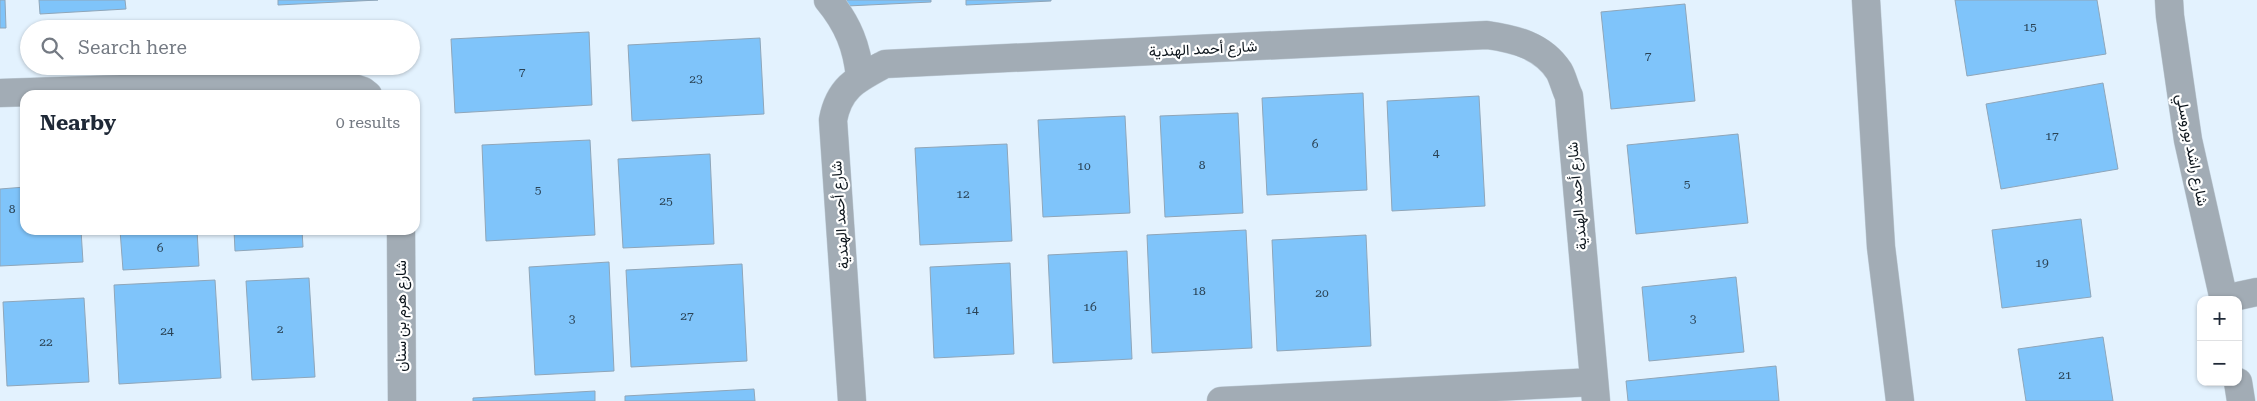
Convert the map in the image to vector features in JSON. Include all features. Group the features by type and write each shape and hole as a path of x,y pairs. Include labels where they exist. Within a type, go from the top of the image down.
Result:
{"street":[{"path":"828,0 840,14 851,34 858,55 860,77"},
{"path":"1866,0 1881,247 1900,401"},
{"name":"شارع راشد بوروسلي","path":"2169,0 2188,140 2223,296"},
{"name":"شارع أحمد الهندية","path":"852,401 833,120 836,105 845,89 860,77 885,64 1487,35 1518,40 1540,51 1559,71 1569,96 1595,392 1221,401"},
{"path":"92,90 336,82 360,90"},
{"path":"0,93 20,92"},
{"name":"شارع هرم بن سنان","path":"401,235 402,401"},
{"name":"شارع راشد بوروسلي","path":"2240,296 2257,292"},
{"path":"2239,386 2241,401"}],"building":[{"path":"0,0 5,0 6,28 0,28"},
{"path":"39,0 125,0 126,9 40,14"},
{"path":"278,0 378,0 278,5"},
{"path":"846,0 931,0 931,2 847,6"},
{"path":"966,0 1051,0 1051,1 966,5"},
{"path":"1955,0 2097,0 2106,54 1967,76"},
{"path":"1685,4 1695,101 1611,109 1601,12"},
{"path":"589,32 592,105 455,113 451,39"},
{"path":"760,38 764,114 632,121 628,45"},
{"path":"2103,83 2118,169 2001,189 1986,104"},
{"path":"1363,93 1367,190 1267,195 1262,98"},
{"path":"1479,96 1485,206 1392,211 1387,101"},
{"path":"1238,113 1243,213 1165,217 1160,116"},
{"path":"1125,116 1130,213 1043,217 1038,120"},
{"path":"1738,134 1748,223 1636,234 1627,145"},
{"path":"590,140 595,235 486,241 482,145"},
{"path":"1007,144 1012,241 920,245 915,148"},
{"path":"710,154 714,244 623,248 618,159"},
{"path":"20,187 20,235 81,235 83,262 0,266 0,189"},
{"path":"2081,219 2091,297 2002,308 1992,230"},
{"path":"1246,230 1252,348 1152,353 1147,235"},
{"path":"120,235 197,235 199,266 123,270"},
{"path":"234,235 302,235 303,247 235,251"},
{"path":"1366,235 1371,346 1277,351 1272,240"},
{"path":"1127,251 1132,359 1053,363 1048,255"},
{"path":"609,262 614,371 535,375 529,267"},
{"path":"1010,263 1014,354 934,358 930,267"},
{"path":"742,264 747,361 631,367 626,270"},
{"path":"1736,277 1744,352 1649,361 1642,287"},
{"path":"309,278 315,377 252,380 246,281"},
{"path":"215,280 221,378 119,384 114,285"},
{"path":"84,298 89,382 7,386 3,302"},
{"path":"2103,337 2113,401 2026,401 2018,349"},
{"path":"1776,366 1779,401 1628,401 1626,381"},
{"path":"754,389 755,401 625,401 625,396"},
{"path":"595,391 595,401 473,401 473,398"}]}
